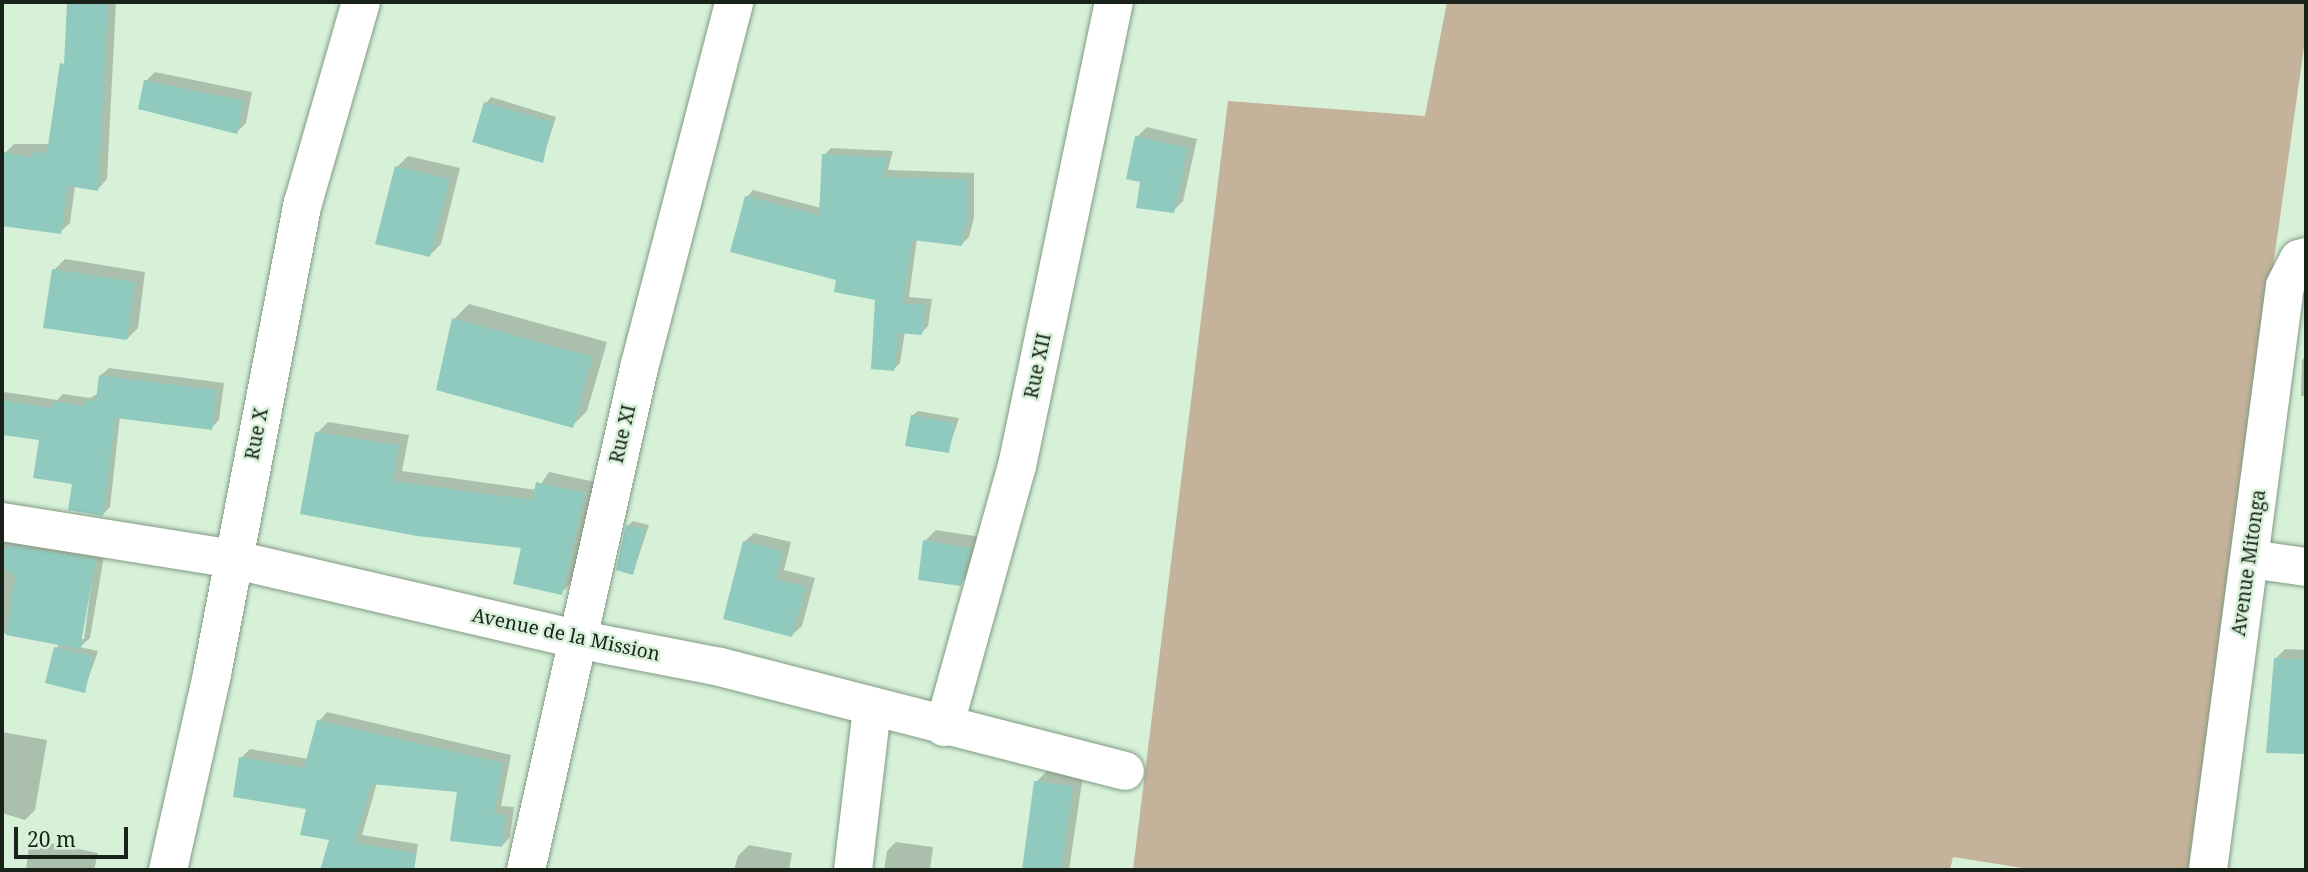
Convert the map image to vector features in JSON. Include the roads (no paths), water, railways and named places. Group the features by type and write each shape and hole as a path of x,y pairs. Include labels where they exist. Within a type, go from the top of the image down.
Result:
{"street":[{"name":"Rue X","path":"168,870 212,674 232,559 303,203 361,2"},
{"name":"Rue XI","path":"526,870 639,368 734,2"},
{"name":"Rue XII","path":"944,727 1017,466 1114,2"},
{"name":"Avenue Mitonga","path":"2208,870 2285,286 2303,258"},
{"name":"Avenue de la Mission","path":"2,522 232,559 576,639 720,667 872,709 1125,772"},
{"path":"2250,559 2306,567"},
{"path":"853,870 872,709"}]}
